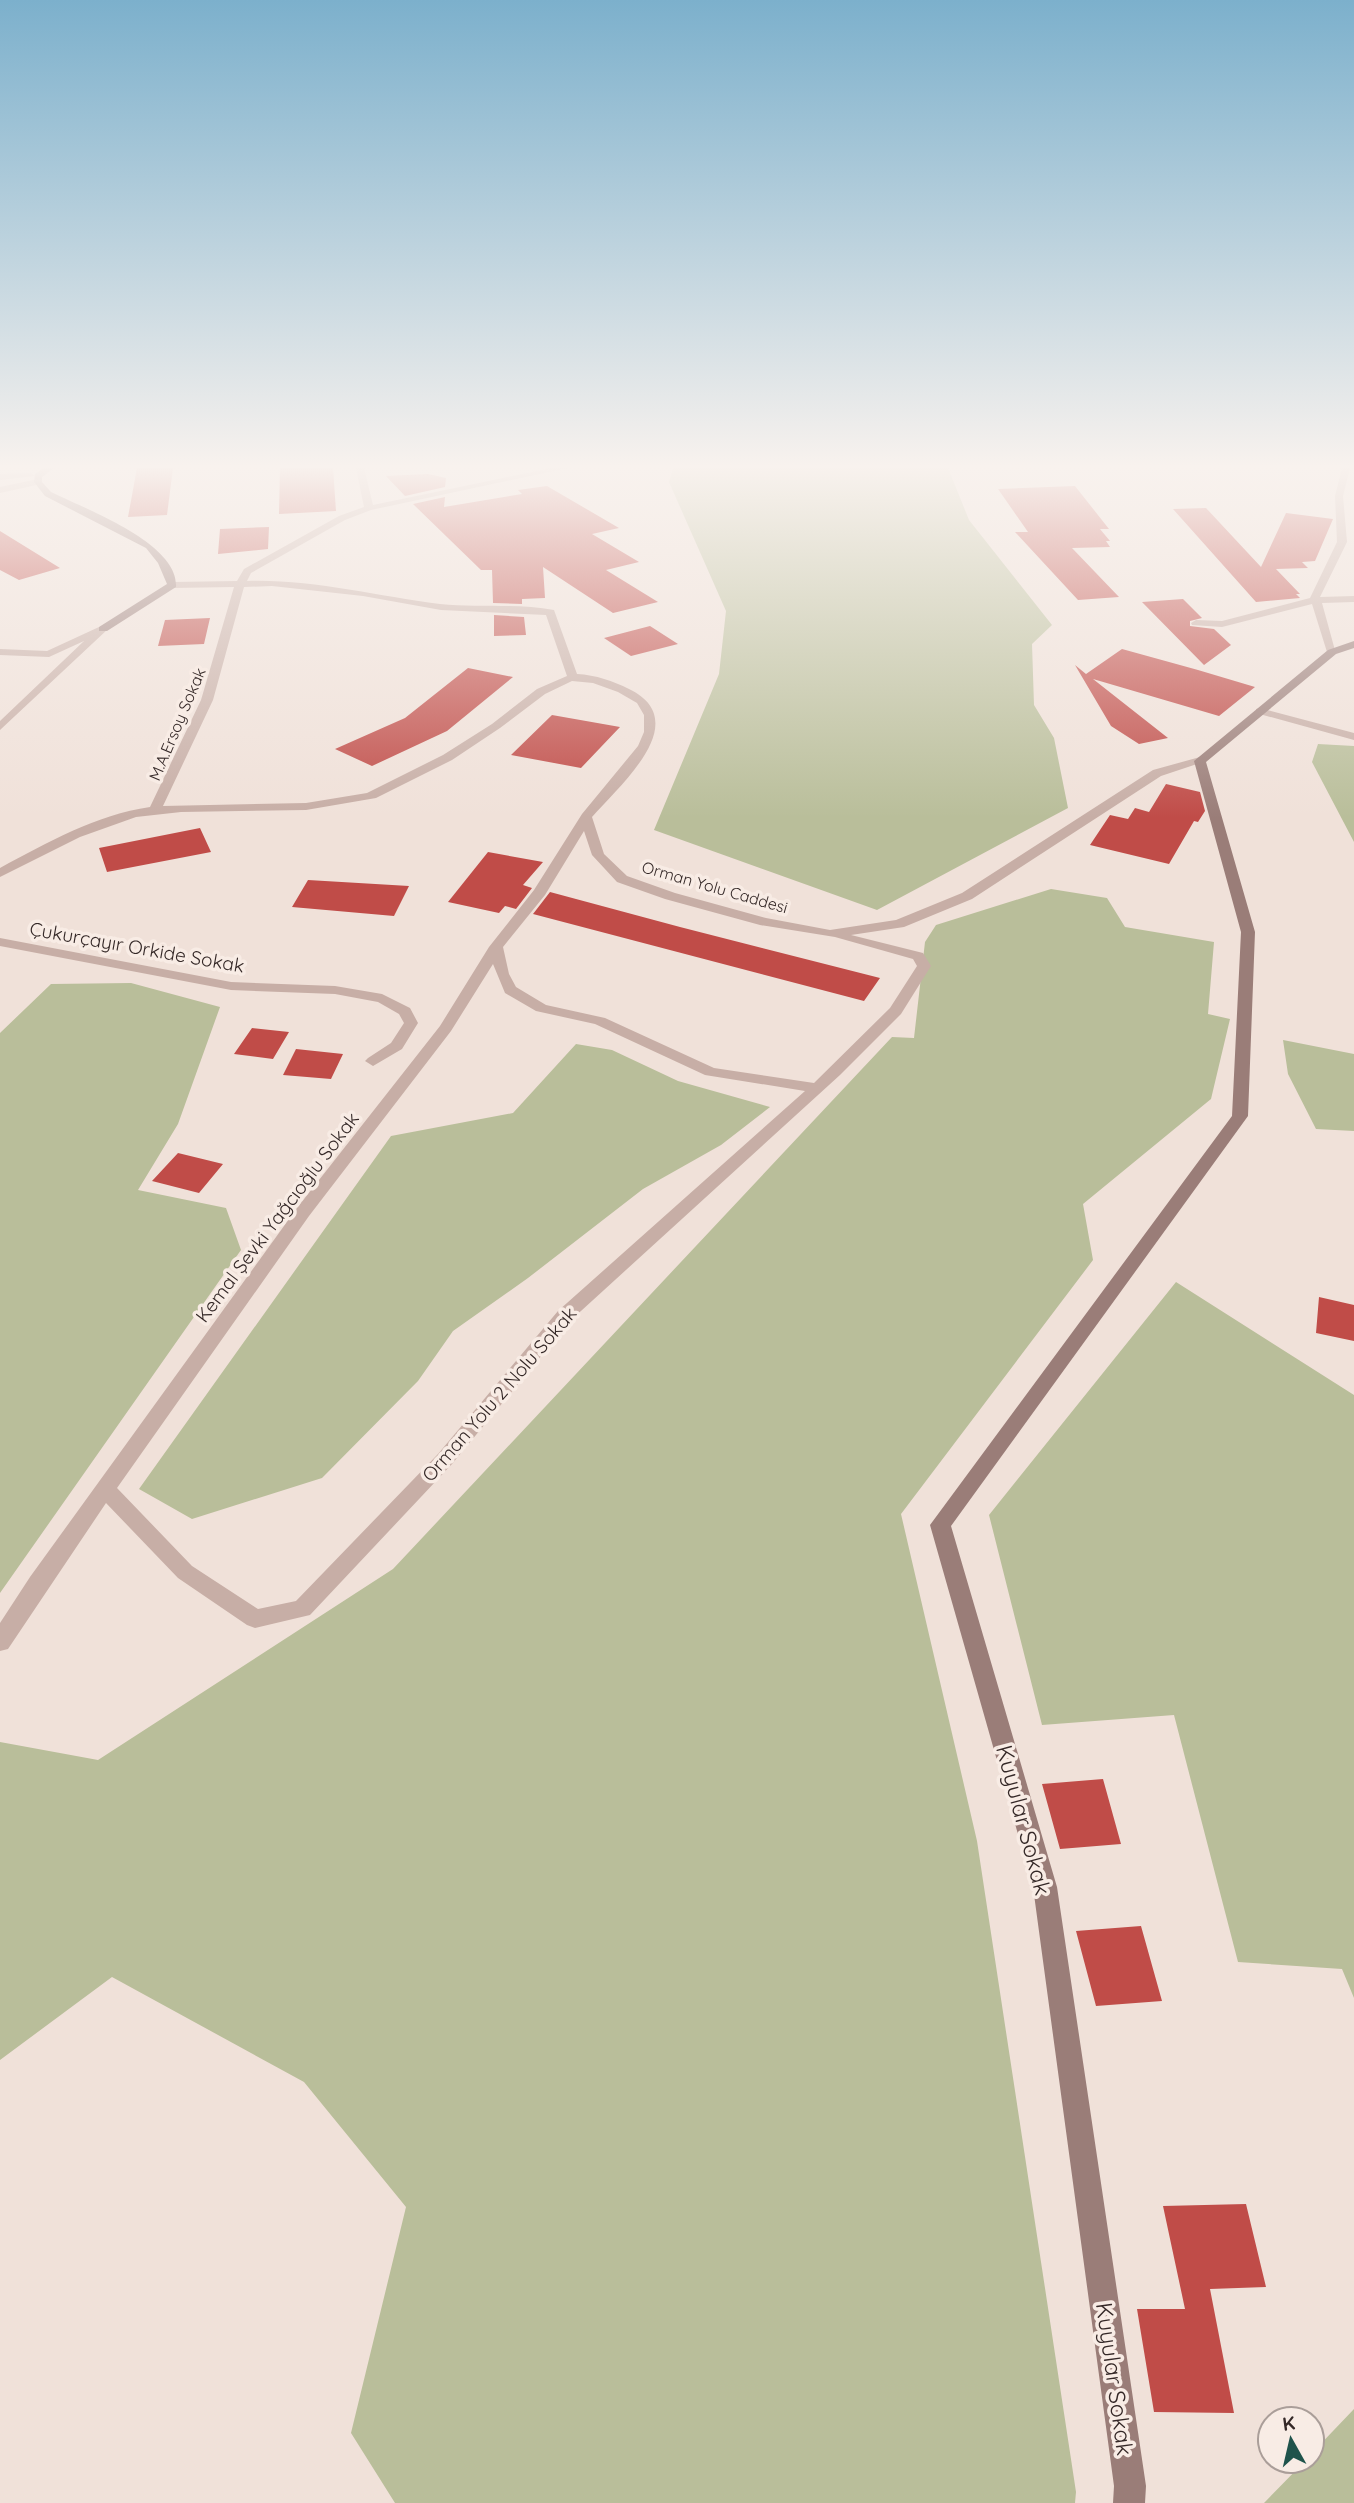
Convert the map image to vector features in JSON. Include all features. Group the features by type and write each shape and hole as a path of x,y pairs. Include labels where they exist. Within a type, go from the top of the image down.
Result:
{"street":[{"path":"0,652 48,654 103,629 172,585 185,585"},
{"name":"M.A.Ersoy Sokak","path":"155,810 180,763 220,663 232,623 237,585"},
{"path":"287,585 441,607 550,612 573,677"},
{"path":"1322,585 1315,600 1332,652"},
{"path":"1196,623 1245,621 1315,600 1354,599"},
{"path":"0,727 103,629"},
{"path":"1200,761 1332,652 1354,644"},
{"path":"0,873 111,819 155,810 285,809 358,800 451,753 490,730 551,686 573,677 607,685 636,697 647,705 651,717 648,737 586,817"},
{"path":"1261,711 1354,737"},
{"name":"Orman Yolu Caddesi","path":"586,817 598,855 622,879 670,896 765,922 830,934 900,923 967,896 1157,773 1200,761"},
{"name":"Kuyular Sokak","path":"1129,2503 1130,2486 1045,1887 940,1525 1240,1116 1248,932 1200,761"},
{"name":"Kemal Şevki Yağcıoğlu Sokak","path":"0,1642 37,1583 303,1212 446,1028 496,947 540,892 586,817"},
{"name":"Orman Yolu 2 Nolu Sokak","path":"105,1489 185,1572 255,1619 302,1609 445,1459 564,1316 816,1088 896,1011 924,966 918,956 830,934"},
{"name":"Çukurçayır Orkide Sokak","path":"0,942 231,986 335,990 382,998 405,1011 411,1023 397,1046 373,1061"},
{"path":"496,947 502,974 510,990 541,1008 600,1021 710,1072 816,1088"}],"green space":[{"path":"714,585 1020,585 1052,625 1032,644 1034,705 1054,738 1068,808 877,910 654,830 719,674 726,611"},
{"path":"1318,744 1354,746 1354,842 1312,762"},
{"path":"1051,889 1107,898 1125,927 1214,942 1208,1014 1230,1019 1211,1099 1083,1204 1093,1260 901,1514 977,1841 1076,2492 1075,2503 395,2503 351,2433 406,2207 304,2082 112,1977 0,2060 0,1742 98,1760 393,1569 892,1037 914,1038 925,942 936,925"},
{"path":"131,983 220,1007 178,1124 138,1190 226,1208 241,1250 0,1593 0,1033 51,984"},
{"path":"1283,1040 1354,1054 1354,1131 1316,1129 1288,1074"},
{"path":"576,1044 612,1050 678,1081 770,1107 721,1145 643,1189 528,1278 453,1331 418,1381 322,1478 192,1519 139,1489 391,1136 513,1113"},
{"path":"1176,1282 1354,1395 1354,1998 1342,1969 1238,1962 1174,1715 1042,1725 989,1515"},
{"path":"1354,2409 1354,2503 1264,2503 1291,2475 1326,2475 1326,2438"}],"building":[{"path":"492,585 544,585 545,598 522,599 522,604 493,603"},
{"path":"570,585 630,585 658,602 613,613"},
{"path":"1064,585 1107,585 1119,597 1078,600"},
{"path":"1241,585 1291,585 1300,594 1296,594 1300,598 1256,602"},
{"path":"1183,599 1202,618 1190,621 1190,626 1214,629 1231,645 1204,665 1142,602"},
{"path":"494,615 524,617 526,635 494,636"},
{"path":"210,618 204,644 158,646 165,620"},
{"path":"650,626 678,644 631,656 604,638"},
{"path":"1122,649 1255,687 1219,716 1093,679 1168,738 1139,744 1111,726 1075,665 1086,674"},
{"path":"468,668 513,677 447,731 372,766 335,749 405,718"},
{"path":"552,715 620,727 581,768 511,755"},
{"path":"1166,784 1200,792 1205,811 1198,822 1194,821 1169,864 1090,845 1110,815 1128,819 1135,808 1149,812"},
{"path":"200,828 211,852 107,872 99,848"},
{"path":"488,852 543,862 523,885 532,888 516,909 505,906 499,913 448,902"},
{"path":"308,880 409,886 394,916 292,907"},
{"path":"550,892 880,978 864,1001 533,914"},
{"path":"252,1028 289,1032 273,1059 234,1054"},
{"path":"296,1049 343,1054 331,1079 283,1075"},
{"path":"178,1153 223,1164 199,1193 152,1181"},
{"path":"1319,1297 1354,1305 1354,1341 1316,1333"},
{"path":"1103,1779 1121,1844 1060,1849 1042,1784"},
{"path":"1141,1926 1162,2001 1096,2006 1076,1931"},
{"path":"1246,2204 1266,2287 1210,2289 1234,2413 1154,2412 1137,2309 1185,2309 1163,2206"}]}
